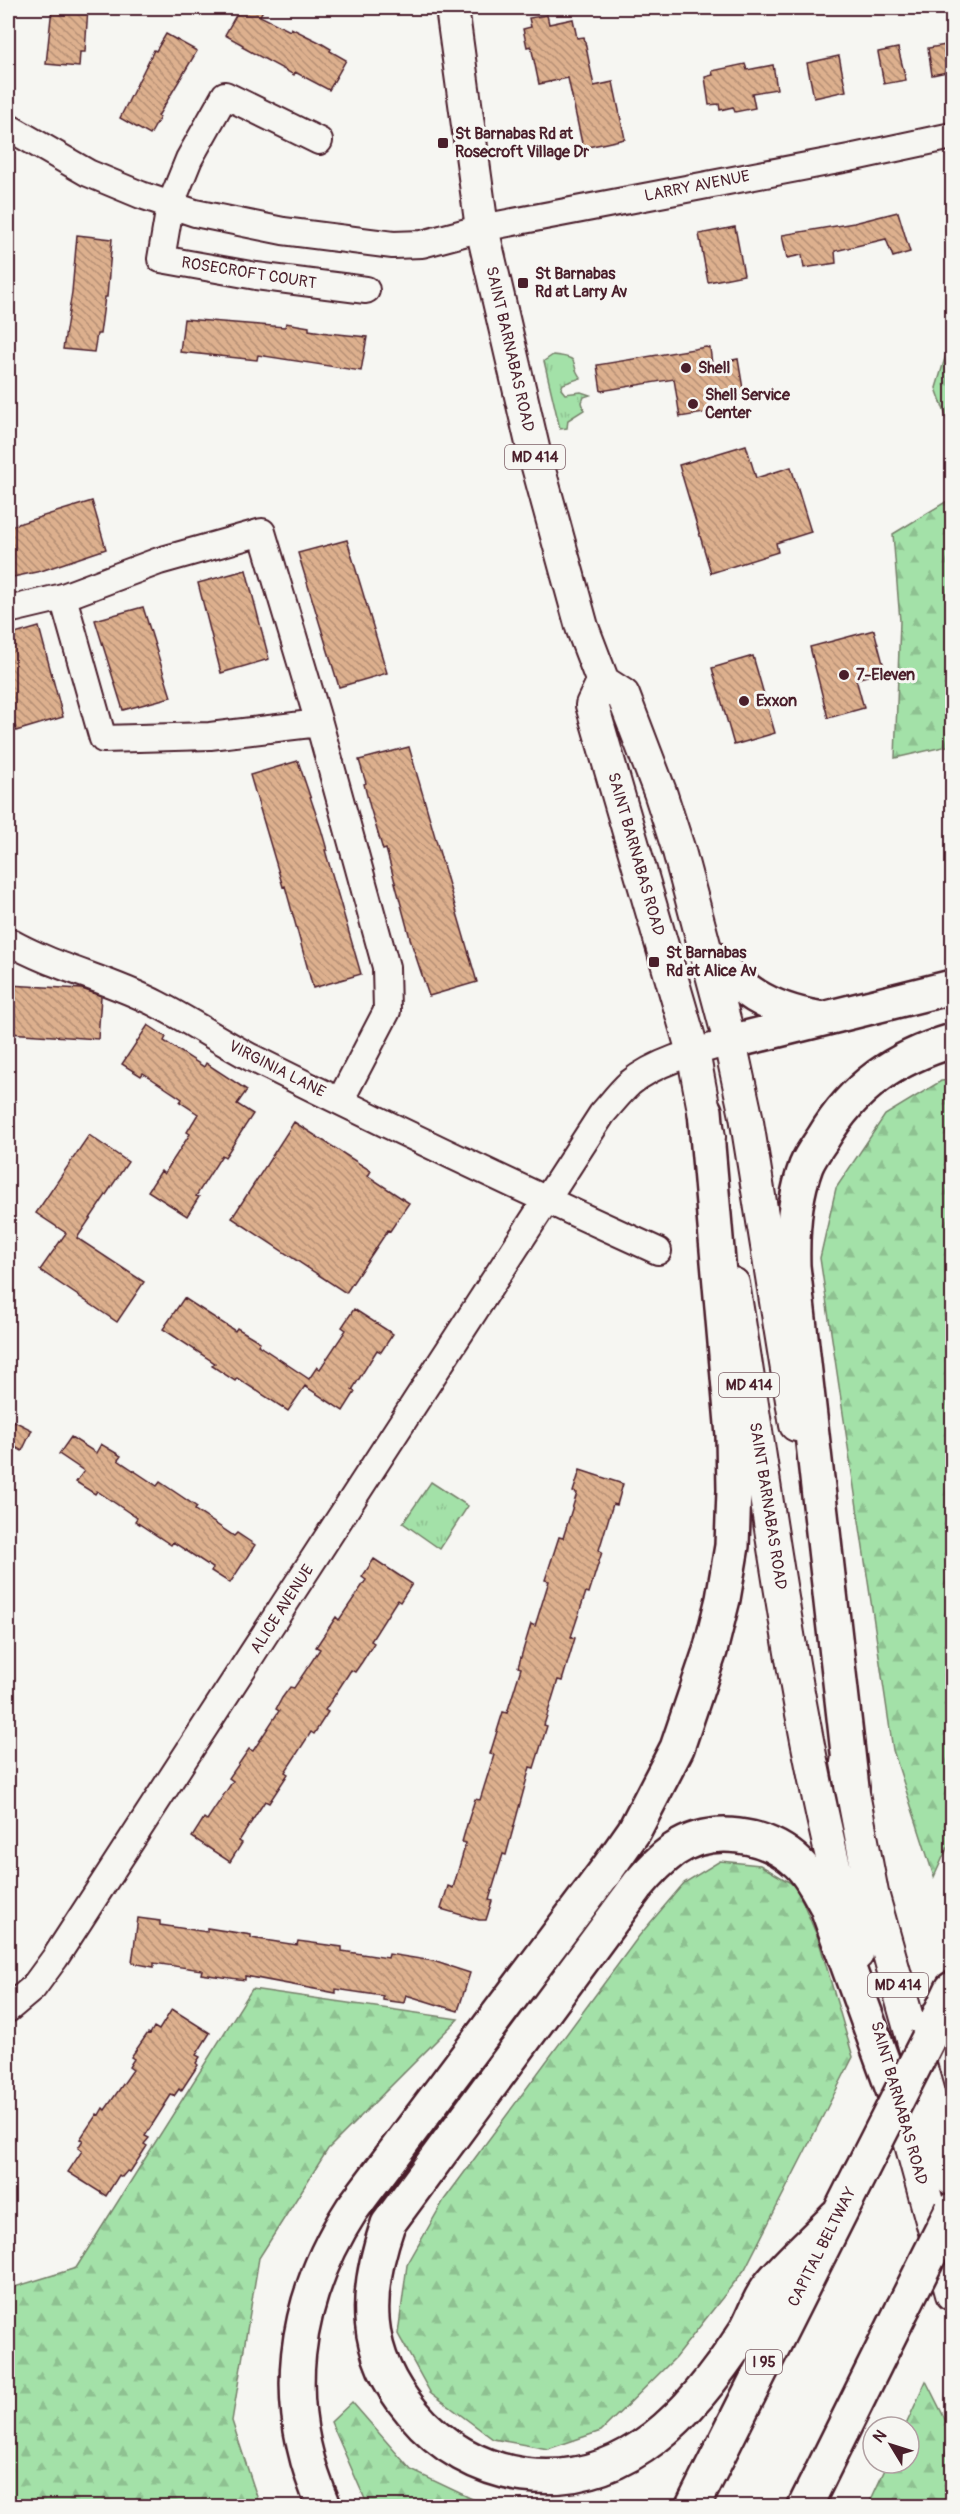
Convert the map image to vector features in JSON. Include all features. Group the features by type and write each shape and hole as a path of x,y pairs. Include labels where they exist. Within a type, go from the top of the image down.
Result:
{"highway":[{"path":"706,953 734,981 772,1006 825,1020"},
{"path":"730,1042 952,987"},
{"path":"852,1788 793,1266 792,1234 796,1203 807,1164 830,1126 853,1096 886,1069 926,1049 952,1041"},
{"path":"324,2506 313,2481 303,2447 298,2404 298,2365 303,2320 332,2241 352,2209 634,1831 677,1748 710,1651 723,1599 732,1546 734,1490 733,1436 705,1111"},
{"path":"836,2217 768,2287 747,2327 719,2371 685,2410 655,2440 618,2462 581,2473 544,2478 511,2473 479,2463 448,2446 421,2423 399,2397 383,2366 373,2333 370,2293 377,2256 388,2224 638,1885 655,1865 669,1854 699,1839 727,1836 752,1837 777,1848 792,1858 813,1882 826,1905 906,2126"},
{"name":"CAPITAL BELTWAY","path":"693,2506 952,1989"},
{"path":"905,2313 952,2210"},
{"path":"805,2506 868,2379 905,2313 952,2242"}],"main road":[{"name":"SAINT BARNABAS ROAD","path":"452,8 482,228 534,452 582,627 603,682 623,695 679,851 730,1042 746,1116 777,1304 832,1676 872,1893 952,2179"},
{"name":"SAINT BARNABAS ROAD","path":"603,682 592,705 693,1053 705,1111 795,1678 843,1901 952,2294"}],"street":[{"name":"ROSECROFT COURT","path":"319,141 225,95 189,159 170,206 161,259 256,276 366,290"},
{"name":"LARRY AVENUE","path":"8,127 88,172 170,206 283,231 393,245 422,244 482,228 952,136"},
{"path":"8,610 63,597 159,561 262,532 319,723 386,967 387,1011 340,1101"},
{"path":"63,597 103,739 210,736 319,723"},
{"name":"VIRGINIA LANE","path":"8,941 32,955 116,985 157,1004 250,1056 340,1101 545,1200 658,1251"},
{"path":"545,1200 590,1130 620,1093 643,1075 693,1053 730,1042"},
{"name":"ALICE AVENUE","path":"8,2009 33,1988 127,1850 545,1200"}],"green space":[{"path":"952,335 952,433 936,388"},
{"path":"553,355 572,360 581,378 563,384 561,389 565,394 581,392 590,395 584,397 582,402 584,410 568,420 567,428 560,429 544,361"},
{"path":"952,498 952,745 895,758 900,621 893,534"},
{"path":"952,1080 952,1837 934,1877 893,1750 820,1258 836,1188 885,1115 941,1081"},
{"path":"431,1482 468,1506 440,1549 403,1523"},
{"path":"720,1861 760,1865 796,1886 818,1938 853,2057 745,2269 675,2358 601,2431 548,2449 493,2439 430,2392 398,2334 407,2265 444,2200 639,1936 684,1883"},
{"path":"252,1989 458,2019 328,2149 259,2258 232,2421 260,2506 8,2506 8,2289 76,2268"},
{"path":"926,2381 952,2433 952,2506 868,2506 882,2475 921,2475 921,2415 910,2415"},
{"path":"352,2402 411,2470 487,2506 368,2506 331,2422"}],"building":[{"path":"52,8 88,8 85,52 80,52 79,67 46,64"},
{"path":"240,8 264,8 260,16 319,42 346,60 329,90 295,72 294,75 242,47 243,45 225,35"},
{"path":"547,15 549,24 573,19 577,38 584,37 594,86 613,82 625,139 583,148 568,78 539,84 531,46 527,47 523,29 531,27 529,18"},
{"path":"166,34 197,51 158,116 160,117 150,135 120,118 154,50 156,51"},
{"path":"952,44 952,71 932,75 928,48"},
{"path":"898,48 906,80 884,84 878,52"},
{"path":"839,56 846,91 814,98 807,63"},
{"path":"745,64 747,70 773,65 777,89 752,93 755,108 735,112 733,107 720,110 719,104 709,105 705,77 713,75 712,71"},
{"path":"898,212 910,252 893,257 886,239 835,251 836,263 804,268 802,255 787,258 782,235 854,223"},
{"path":"735,227 744,275 708,282 699,234"},
{"path":"77,235 112,239 107,297 105,297 100,334 97,334 94,352 63,349 72,292"},
{"path":"184,319 285,327 286,323 309,327 309,330 367,337 361,371 258,355 257,360 180,352"},
{"path":"710,348 712,364 738,359 744,395 709,401 711,412 680,417 674,379 601,391 597,365"},
{"path":"746,445 756,478 791,467 811,532 776,543 778,552 711,573 679,465"},
{"path":"92,501 106,549 41,571 8,578 8,527"},
{"path":"347,540 387,673 339,687 298,553"},
{"path":"246,570 269,659 221,673 198,583"},
{"path":"143,607 171,697 123,710 95,620"},
{"path":"39,627 63,717 16,731 8,706 8,636"},
{"name":"7-Eleven","path":"874,630 885,671 856,679 864,708 828,718 810,647"},
{"name":"Exxon","path":"753,656 775,733 734,745 712,668"},
{"path":"409,747 477,982 429,996 411,942 386,849 383,850 370,807 359,760"},
{"path":"298,761 321,829 361,974 313,988 285,886 283,887 250,775"},
{"path":"8,985 82,989 101,996 98,1039 8,1033"},
{"path":"148,1025 166,1037 164,1041 204,1067 206,1063 247,1090 237,1104 253,1114 225,1157 222,1155 196,1196 199,1197 187,1216 148,1191 161,1171 164,1174 190,1134 187,1132 198,1114 180,1102 182,1099 143,1073 141,1076 122,1064"},
{"path":"294,1122 371,1171 368,1176 409,1203 346,1293 232,1218"},
{"path":"89,1135 128,1162 77,1238 144,1282 117,1322 40,1270 66,1233 36,1213"},
{"path":"184,1298 235,1331 237,1328 260,1342 258,1345 309,1379 317,1367 320,1369 346,1330 342,1327 354,1309 393,1334 381,1352 377,1350 352,1390 355,1392 343,1411 305,1386 288,1411 237,1378 235,1381 212,1366 215,1363 163,1329"},
{"path":"8,1418 32,1430 22,1451 8,1443"},
{"path":"71,1437 96,1453 101,1444 121,1456 118,1460 157,1486 160,1482 197,1507 195,1510 234,1536 237,1533 255,1545 230,1583 211,1571 213,1568 173,1542 171,1545 135,1521 137,1518 97,1491 95,1494 76,1482 84,1471 59,1454"},
{"path":"580,1470 623,1484 617,1505 613,1504 599,1550 602,1552 589,1593 586,1592 571,1637 575,1638 562,1681 558,1680 534,1768 530,1767 506,1855 503,1854 489,1900 492,1901 486,1920 479,1920 441,1909 448,1886 453,1888 466,1843 462,1842 468,1821 475,1799 480,1800 494,1755 490,1754 503,1712 507,1713 521,1668 518,1667 531,1624 535,1626 549,1581 545,1580 559,1537 563,1538 577,1493 573,1492"},
{"path":"374,1559 412,1584 400,1602 397,1600 355,1672 351,1670 325,1710 328,1712 314,1734 311,1732 285,1772 288,1774 269,1803 265,1801 239,1841 242,1843 230,1862 192,1837 204,1818 207,1820 233,1781 229,1778 249,1749 253,1751 279,1711 276,1709 282,1698 290,1687 294,1688 320,1649 316,1647 336,1617 339,1620 366,1580 362,1577"},
{"path":"138,1918 160,1921 160,1925 207,1932 207,1928 297,1945 298,1941 342,1947 342,1951 388,1958 389,1954 433,1961 470,1973 458,2011 406,1995 404,2003 383,2000 383,1996 336,1989 336,1993 245,1976 245,1980 201,1974 202,1970 154,1963 154,1967 132,1963"},
{"path":"172,2009 210,2033 196,2055 200,2057 196,2063 198,2065 181,2091 179,2089 174,2096 171,2095 145,2136 149,2138 144,2144 147,2146 130,2172 127,2171 122,2177 119,2175 106,2196 68,2172 82,2151 78,2148 83,2140 80,2139 97,2114 99,2115 103,2108 105,2110 133,2070 129,2067 134,2059 131,2057 154,2027 159,2030"}],"place":[{"name":"St Barnabas Rd at Rosecroft Village Dr","path":"443,143"},
{"name":"St Barnabas Rd at Larry Av","path":"523,283"},
{"name":"Shell","path":"686,368"},
{"name":"Shell Service Center","path":"693,404"},
{"name":"7-Eleven","path":"844,675"},
{"name":"Exxon","path":"744,701"},
{"name":"St Barnabas Rd at Alice Av","path":"654,962"}]}
